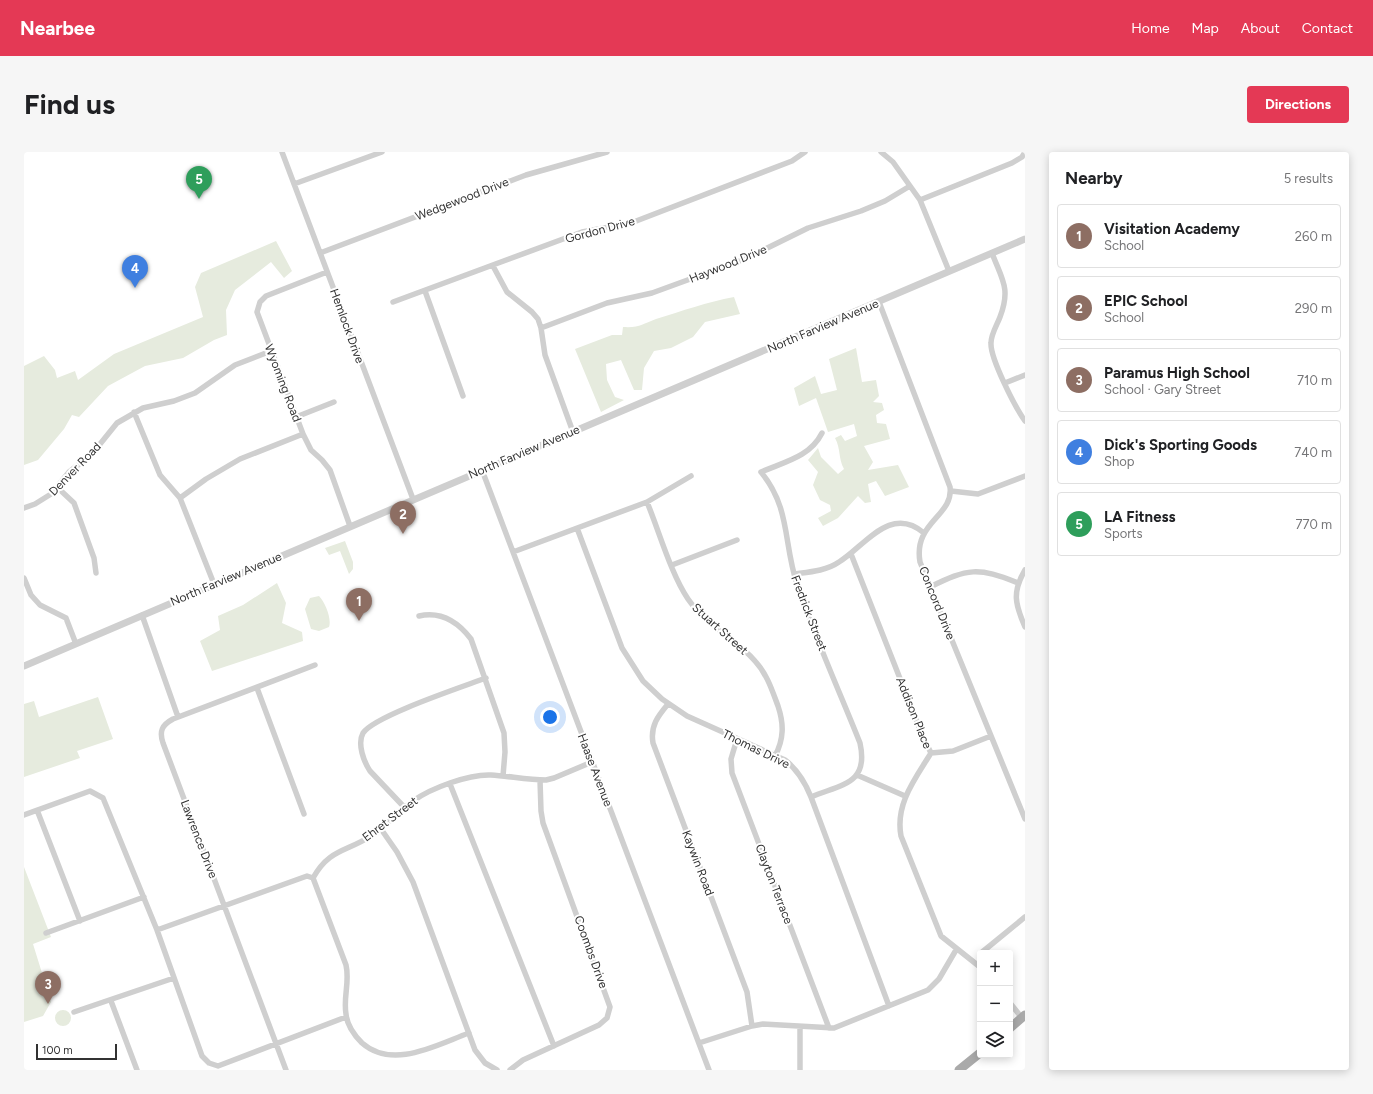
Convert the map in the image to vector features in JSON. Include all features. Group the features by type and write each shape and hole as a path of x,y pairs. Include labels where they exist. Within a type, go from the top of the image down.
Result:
{"main road":[{"path":"1013,1025 1023,1017"},
{"path":"959,1070 977,1055"}],"street":[{"name":"Hemlock Drive","path":"282,152 413,499"},
{"path":"294,184 382,152"},
{"name":"Wedgewood Drive","path":"320,253 526,175 607,152"},
{"name":"Gordon Drive","path":"393,302 582,232 630,223 690,199 717,191 792,161 805,152"},
{"path":"881,152 893,162 920,200 949,270"},
{"path":"920,200 1012,163 1022,157 1025,152"},
{"name":"Haywood Drive","path":"541,328 607,303 652,293 745,259 808,228 861,211 910,186"},
{"name":"North Farview Avenue","path":"24,666 413,499 879,302 949,270 1025,239"},
{"path":"992,253 1005,287 1006,296 991,344 1012,401 1025,421"},
{"path":"493,266 507,292 532,312 538,319 541,328 545,355 573,432"},
{"name":"Wyoming Road","path":"327,272 266,296 260,302 258,316 303,434 311,450 330,470 350,526"},
{"path":"425,291 463,396"},
{"path":"879,302 951,491 978,494 1025,476"},
{"name":"Denver Road","path":"24,508 44,500 58,488 69,472 95,451 112,428 134,412 153,405 186,397 206,386 235,365 271,351"},
{"path":"1005,383 1025,375"},
{"path":"296,417 334,402"},
{"path":"134,412 160,475 180,498 214,584"},
{"name":"Fredrick Street","path":"822,433 814,446 804,454 761,472 775,491 783,512 794,574 860,743 862,764 857,775"},
{"path":"180,498 206,479 240,459 303,434"},
{"name":"Haase Avenue","path":"482,470 709,1070"},
{"path":"513,552 647,502 691,476"},
{"path":"58,488 74,502 94,558 96,573"},
{"name":"Concord Drive","path":"951,491 947,504 920,540 919,555 930,587 1025,819"},
{"name":"Stuart Street","path":"647,502 678,582 688,600 711,624 747,652 768,678 782,718 782,740 775,756"},
{"path":"794,574 831,567 850,554 871,535 886,527 895,525 909,525 924,533"},
{"name":"Thomas Drive","path":"578,528 625,654 643,681 668,704 687,716 775,756 794,767 801,777 811,797 889,1006"},
{"path":"672,565 737,540"},
{"name":"Addison Place","path":"850,554 923,737 931,753 906,796 900,814 901,836 941,936 956,950 977,964"},
{"path":"1025,570 1018,583 1016,603 1025,627"},
{"path":"930,587 954,575 971,571 988,572 1018,583"},
{"path":"24,578 31,595 40,605 66,618 76,644"},
{"path":"142,615 178,717"},
{"path":"419,616 439,616 461,627 474,646 504,732 505,752 503,776"},
{"name":"Lawrence Drive","path":"286,1070 161,737 162,728 165,724 178,717 315,665"},
{"path":"405,808 366,765 361,744 363,734 383,718 486,678"},
{"path":"257,688 304,814"},
{"name":"Kaywin Road","path":"668,704 654,723 653,742 747,992 752,1026"},
{"path":"931,753 953,751 991,736"},
{"name":"Clayton Terrace","path":"737,739 731,758 732,773 829,1028"},
{"name":"Ehret Street","path":"313,878 320,865 328,858 361,842 381,829 405,808 423,795 475,776 503,776 540,780 554,778 592,762"},
{"path":"811,797 850,781 857,775 906,796"},
{"name":"Coombs Drive","path":"510,1070 523,1060 600,1025 607,1018 610,1007 543,823 540,780"},
{"path":"450,784 554,1046"},
{"path":"24,815 90,791 103,798 157,930 202,1056 213,1065 218,1066 346,1017"},
{"path":"37,810 80,921"},
{"path":"381,829 398,852 413,882 469,1033 480,1057 497,1070"},
{"path":"157,930 307,876 313,878 348,972 345,1006 346,1017 353,1033 364,1045 376,1052 389,1056 407,1056 469,1033"},
{"path":"46,933 144,897"},
{"path":"984,950 1025,917"},
{"path":"699,1043 752,1026 763,1024 834,1028 921,994 933,985 956,950"},
{"path":"972,960 977,956"},
{"path":"74,1012 111,1001 174,978"},
{"path":"111,1001 137,1070"},
{"path":"1013,1006 1023,1017"},
{"path":"800,1027 800,1070"}],"shaded area":[{"path":"276,241 292,271 284,278 271,262 235,290 226,310 227,335 214,340 183,358 145,366 108,386 79,417 72,415 64,429 38,460 24,465 24,366 44,356 55,370 57,378 75,371 78,380 114,354 203,317 195,287 201,273"},
{"path":"734,297 740,314 705,322 693,337 671,348 654,351 644,368 642,390 634,390 621,360 606,364 607,380 615,397 624,400 601,412 575,349 612,335 622,335 623,327 641,325 714,301"},
{"path":"856,348 862,382 876,380 879,396 873,402 882,403 884,410 876,415 877,423 886,424 890,439 864,446 873,462 868,470 898,465 909,487 885,496 876,481 868,484 871,502 865,503 858,496 838,518 823,526 818,518 831,511 830,505 820,500 813,485 818,472 808,460 818,448 821,457 838,474 844,469 835,438 841,435 845,441 857,436 854,424 828,432 816,398 799,406 794,388 815,376 821,394 837,390 829,359"},
{"path":"345,541 353,562 353,569 349,574 340,551 329,555 325,548"},
{"path":"277,583 286,603 282,623 302,632 303,641 212,671 200,641 220,630 218,616 243,605"},
{"path":"319,596 324,602 330,624 329,627 319,631 311,629 305,609 310,598"},
{"path":"98,697 113,739 77,751 80,758 24,777 24,704 34,701 39,717"},
{"path":"24,867 51,937 33,944 51,1002 43,1016 24,1022"},
{"path":"63,1010 70,1015 71,1018 66,1025 63,1026 56,1021 55,1018 60,1011"}],"place":[{"name":"LA Fitness","path":"199,199"},
{"name":"Dick's Sporting Goods","path":"135,288"},
{"name":"EPIC School","path":"403,534"},
{"name":"Visitation Academy","path":"359,621"},
{"name":"Paramus High School","path":"48,1004"}]}
